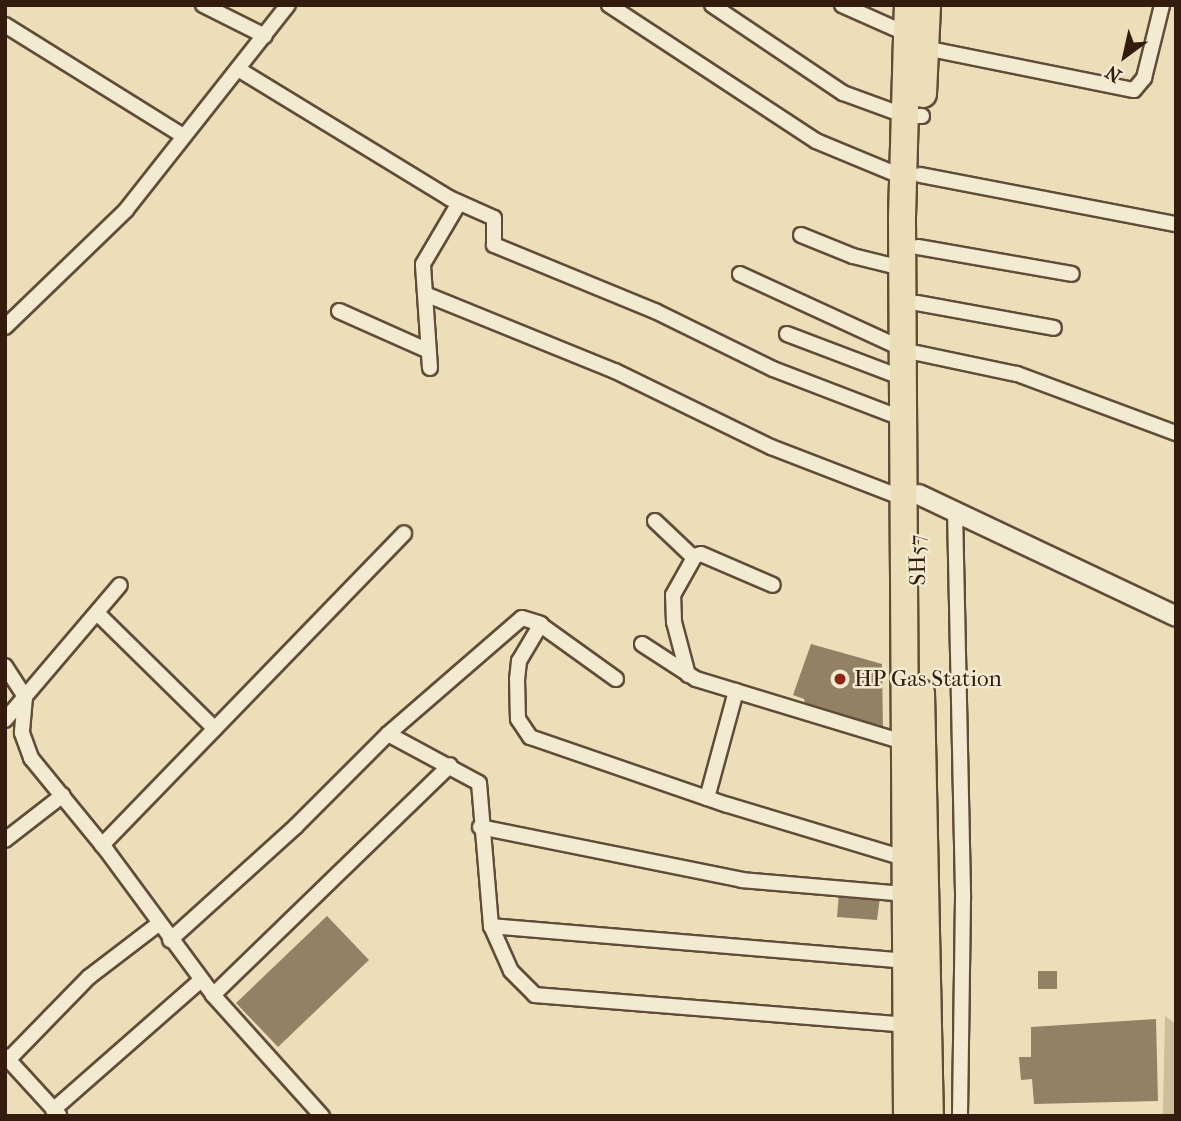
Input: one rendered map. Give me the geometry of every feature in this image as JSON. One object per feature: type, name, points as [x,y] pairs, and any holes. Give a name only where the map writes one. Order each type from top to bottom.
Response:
[{"type":"highway","points":[[907,1116],[914,1019],[907,961],[905,894],[913,779],[903,742],[911,496],[903,419],[903,378],[910,351],[902,268],[911,176],[916,41],[908,5]]},
{"type":"highway","points":[[916,41],[927,5]]},
{"type":"highway","name":"SH57","points":[[911,176],[919,247],[918,303],[910,351],[914,1019],[930,1116]]},
{"type":"street","points":[[203,5],[265,36]]},
{"type":"street","points":[[5,327],[126,210],[288,5]]},
{"type":"street","points":[[608,5],[816,141],[911,176],[1175,224]]},
{"type":"street","points":[[712,5],[843,93],[914,116]]},
{"type":"street","points":[[842,5],[916,41],[1133,90],[1144,78],[1162,5]]},
{"type":"street","points":[[5,25],[183,136]]},
{"type":"street","points":[[238,69],[459,203],[496,221],[494,246],[655,311],[774,369],[903,419]]},
{"type":"street","points":[[430,368],[423,264],[459,203]]},
{"type":"street","points":[[801,235],[853,256],[902,268]]},
{"type":"street","points":[[919,247],[1072,274]]},
{"type":"street","points":[[740,274],[910,351],[1017,374],[1176,433]]},
{"type":"street","points":[[425,294],[614,371],[771,447],[955,510],[1176,616]]},
{"type":"street","points":[[918,303],[1054,328]]},
{"type":"street","points":[[339,311],[429,351]]},
{"type":"street","points":[[787,334],[903,378]]},
{"type":"street","points":[[955,510],[963,899],[960,1116]]},
{"type":"street","points":[[655,521],[693,557]]},
{"type":"street","points":[[102,845],[404,533]]},
{"type":"street","points":[[688,675],[673,595],[693,557],[701,554],[773,585]]},
{"type":"street","points":[[5,720],[120,585]]},
{"type":"street","points":[[97,613],[215,729]]},
{"type":"street","points":[[170,940],[295,827],[388,734],[522,618],[541,624],[616,678]]},
{"type":"street","points":[[541,624],[519,661],[518,719],[523,730],[536,741],[611,761],[707,798],[907,859]]},
{"type":"street","points":[[642,643],[688,675],[903,742]]},
{"type":"street","points":[[5,666],[25,698],[25,748],[102,845],[157,925],[213,995],[322,1116]]},
{"type":"street","points":[[707,798],[736,691]]},
{"type":"street","points":[[388,734],[479,783],[480,827],[491,926],[511,971],[526,989],[545,997],[914,1019]]},
{"type":"street","points":[[213,995],[450,765]]},
{"type":"street","points":[[5,840],[63,795]]},
{"type":"street","points":[[480,827],[742,880],[905,894]]},
{"type":"street","points":[[157,925],[89,977],[7,1058],[57,1113],[201,980]]},
{"type":"street","points":[[491,926],[907,961]]},
{"type":"shaded area","points":[[1165,1016],[1176,1024],[1176,1116],[1057,1116],[1163,1114]]},
{"type":"building","name":"HP Gas Station","points":[[811,644],[882,664],[883,729],[806,708],[804,699],[793,695]]},
{"type":"building","points":[[839,893],[880,897],[877,920],[837,917]]},
{"type":"building","points":[[327,916],[369,960],[278,1047],[236,1003]]},
{"type":"building","points":[[1038,971],[1057,971],[1057,989],[1038,989]]},
{"type":"building","points":[[1156,1019],[1158,1101],[1034,1104],[1032,1079],[1021,1080],[1019,1057],[1031,1057],[1031,1027]]},
{"type":"place","name":"HP Gas Station","points":[[840,679]]}]
